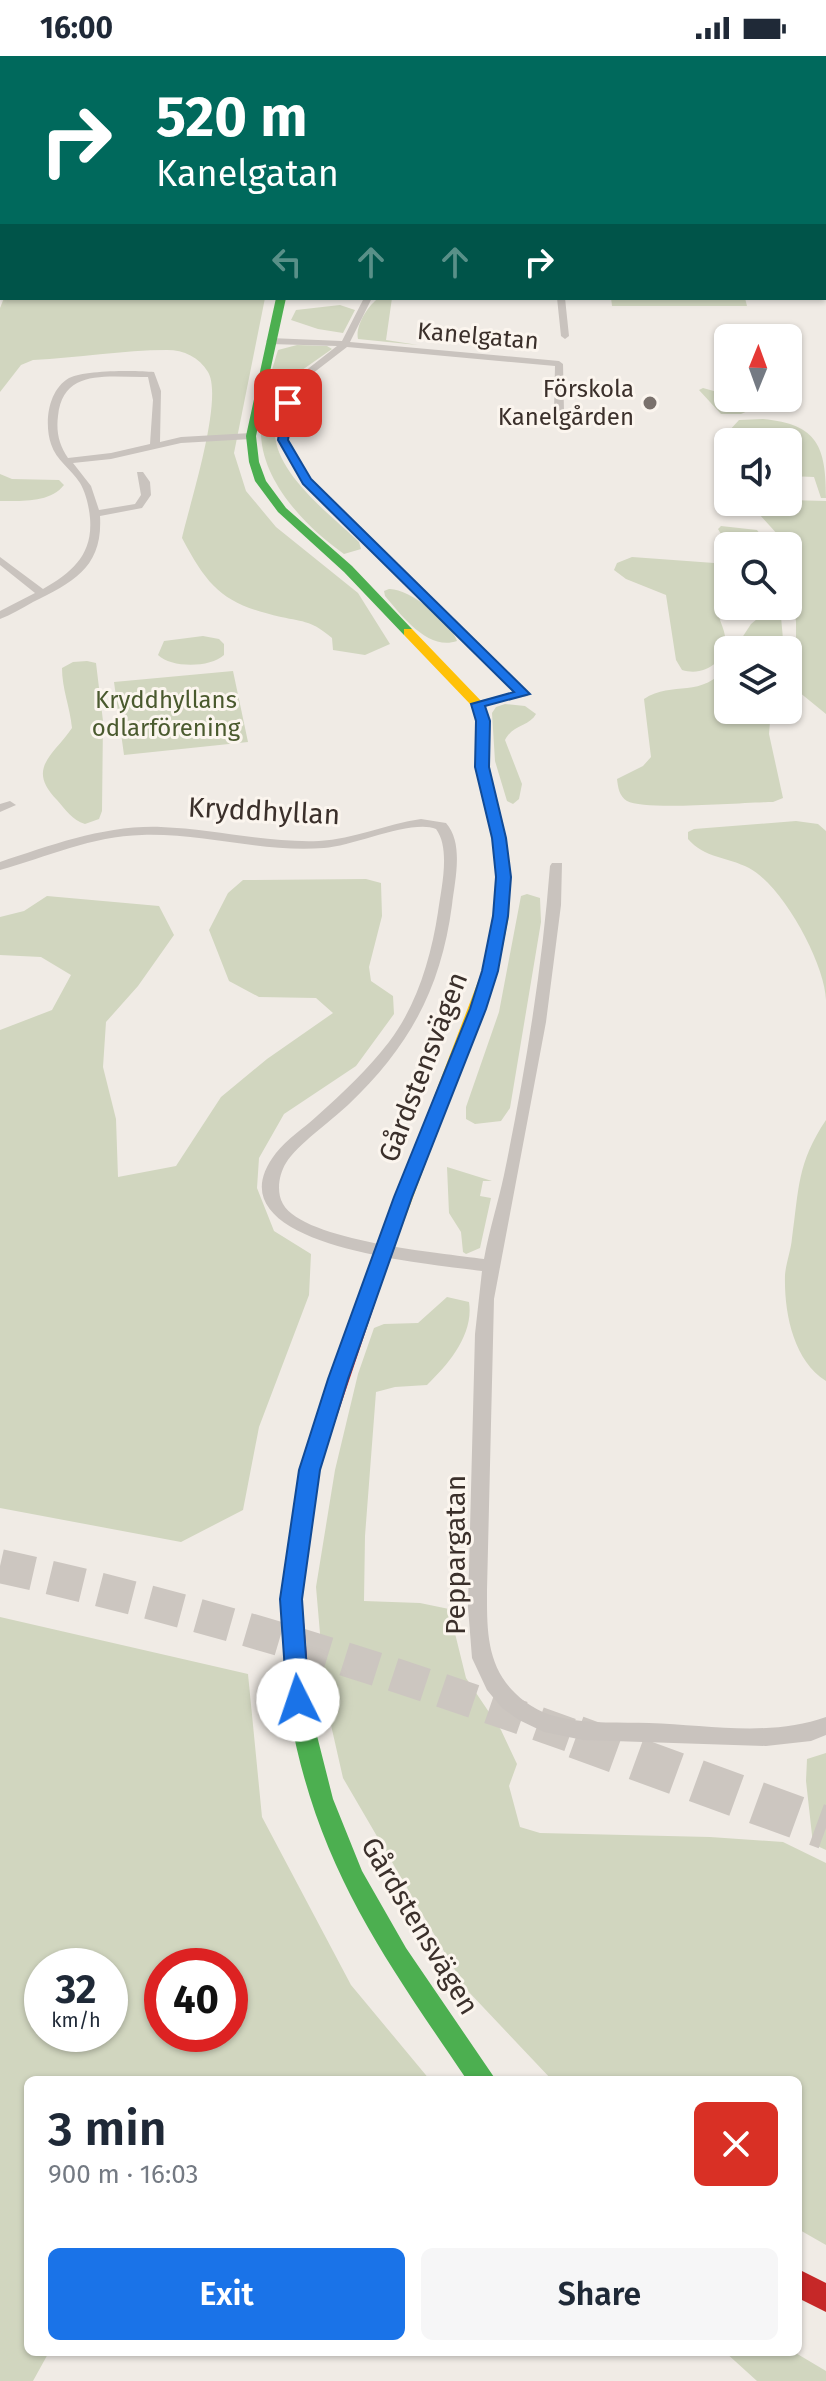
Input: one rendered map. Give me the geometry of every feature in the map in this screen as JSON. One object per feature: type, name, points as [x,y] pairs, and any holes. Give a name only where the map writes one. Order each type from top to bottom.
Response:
[{"type":"street","points":[[280,300],[251,436],[254,462],[261,481],[282,510],[348,569],[477,704],[524,694],[307,481],[283,440],[291,386],[345,344],[367,300]]},
{"type":"street","points":[[561,300],[565,336]]},
{"type":"street","name":"Kanelgatan","points":[[270,341],[345,344],[559,364],[559,412]]},
{"type":"street","points":[[0,616],[63,581],[91,554],[94,514],[90,493],[56,446],[53,414],[63,391],[73,379],[151,374],[157,387],[158,403],[155,444]]},
{"type":"street","points":[[66,461],[111,456],[155,444],[251,436]]},
{"type":"street","points":[[94,514],[138,506],[146,495],[145,482],[140,474]]},
{"type":"street","points":[[0,560],[41,592]]},
{"type":"street","name":"Gårdstensvägen","points":[[477,704],[483,721],[482,767],[499,838],[503,877],[501,916],[490,971],[385,1249],[309,1470],[291,1599],[298,1700],[310,1765],[354,1881],[402,1961],[480,2076]]},
{"type":"street","name":"Kryddhyllan","points":[[0,866],[130,832],[157,830],[312,845],[363,839],[417,821],[430,821],[442,827],[448,840],[445,912],[432,963],[411,1020],[380,1064],[283,1155],[274,1167],[271,1180],[270,1190],[279,1212],[296,1226],[313,1234],[385,1249]]},
{"type":"street","name":"Peppargatan","points":[[557,866],[541,1011],[510,1179],[490,1266],[484,1317],[478,1620],[482,1657],[491,1681],[510,1704],[528,1718],[551,1726],[606,1731],[777,1736],[815,1733],[826,1726]]},
{"type":"street","points":[[385,1249],[490,1266]]},
{"type":"street","points":[[802,2285],[826,2298]]},
{"type":"green space","points":[[3,300],[265,300],[234,453],[246,491],[276,527],[358,593],[390,644],[365,655],[333,650],[332,638],[319,628],[261,612],[232,600],[220,592],[201,570],[182,538],[204,453],[212,405],[208,372],[196,358],[167,350],[33,360],[21,365],[0,392],[0,308]]},
{"type":"green space","points":[[377,300],[392,300],[386,340],[418,345],[358,339],[358,328]]},
{"type":"green space","points":[[611,300],[746,300],[747,306],[612,306]]},
{"type":"green space","points":[[340,305],[355,310],[343,333],[291,320],[296,310]]},
{"type":"green space","points":[[297,345],[327,346],[332,349],[285,382],[275,425],[277,447],[306,492],[359,542],[361,549],[344,554],[289,503],[278,487],[264,453],[262,414],[278,350]]},
{"type":"green space","points":[[699,390],[714,391],[714,406]]},
{"type":"green space","points":[[719,412],[746,412],[741,414]]},
{"type":"green space","points":[[763,419],[799,428],[732,428],[739,420]]},
{"type":"green space","points":[[802,430],[815,441],[821,452],[826,498],[821,498],[814,477],[802,477]]},
{"type":"green space","points":[[0,474],[12,479],[59,480],[64,485],[43,498],[0,501]]},
{"type":"green space","points":[[802,500],[826,501],[826,714],[802,694],[802,636],[796,636],[796,620],[802,620],[802,532],[775,532],[761,516],[802,516]]},
{"type":"green space","points":[[721,526],[758,532],[720,532]]},
{"type":"green space","points":[[632,557],[714,563],[714,620],[720,620],[725,636],[714,636],[714,664],[699,671],[682,670],[676,660],[666,595],[626,579],[614,570],[617,563]]},
{"type":"green space","points":[[389,589],[418,600],[447,625],[457,641],[436,641],[416,630],[385,596],[384,591]]},
{"type":"green space","points":[[756,620],[781,620],[783,636],[743,636]]},
{"type":"green space","points":[[203,636],[219,639],[224,644],[224,655],[210,662],[191,665],[172,662],[158,655],[164,641]]},
{"type":"green space","points":[[73,662],[96,663],[103,721],[102,811],[99,819],[85,824],[76,820],[48,789],[43,771],[46,762],[72,728],[62,668]]},
{"type":"green space","name":"Kryddhyllans odlarförening","points":[[233,671],[248,742],[124,755],[114,682]]},
{"type":"green space","points":[[714,678],[714,724],[770,724],[769,734],[783,798],[773,802],[674,806],[637,804],[624,799],[617,779],[643,766],[651,757],[644,699]]},
{"type":"green space","points":[[505,704],[525,706],[536,714],[505,740],[522,784],[519,799],[513,804],[507,801],[495,761],[492,713],[496,707]]},
{"type":"green space","points":[[796,821],[818,824],[826,831],[826,1000],[824,985],[810,947],[775,891],[749,868],[709,854],[688,839],[688,832],[694,829]]},
{"type":"green space","points":[[366,879],[381,883],[382,916],[369,967],[371,981],[393,996],[394,1014],[356,1066],[284,1114],[259,1158],[257,1188],[274,1231],[311,1254],[309,1295],[259,1427],[243,1510],[181,1542],[0,1508],[0,1030],[52,1010],[71,975],[41,957],[0,955],[0,917],[24,911],[47,896],[159,906],[174,935],[138,986],[106,1022],[103,1067],[116,1119],[118,1177],[176,1166],[221,1097],[267,1059],[333,1013],[316,998],[259,997],[229,981],[209,930],[228,893],[243,880]]},
{"type":"green space","points":[[527,894],[540,898],[541,922],[510,1108],[501,1121],[475,1124],[466,1119],[466,1107],[499,1012],[521,896]]},
{"type":"green space","points":[[826,1120],[826,1381],[815,1372],[798,1348],[786,1304],[785,1275],[804,1163]]},
{"type":"green space","points":[[447,1167],[492,1181],[483,1181],[480,1196],[491,1198],[480,1248],[466,1254],[463,1252],[461,1232],[449,1213]]},
{"type":"green space","points":[[447,1297],[469,1302],[470,1314],[464,1337],[444,1368],[427,1385],[376,1392],[365,1536],[364,1601],[420,1603],[449,1609],[466,1678],[501,1730],[517,1764],[509,1786],[520,1827],[540,1833],[783,1842],[826,1863],[826,2245],[802,2231],[802,2076],[548,2076],[466,1989],[343,1778],[326,1703],[316,1587],[335,1470],[358,1374],[374,1328],[384,1324],[418,1323]]},
{"type":"green space","points":[[0,1617],[248,1674],[262,1817],[351,1985],[427,2076],[24,2076],[24,2356],[47,2356],[33,2381],[0,2381]]},
{"type":"green space","points":[[826,1753],[826,1850],[813,1844],[806,1781],[807,1759]]},
{"type":"green space","points":[[729,2356],[801,2356],[826,2371],[826,2381],[757,2381]]},
{"type":"tunnel","points":[[0,1566],[147,1602],[293,1643],[581,1739]]},
{"type":"tunnel","points":[[576,1737],[826,1828]]},
{"type":"traffic: fast","points":[[281,300],[251,436],[254,462],[261,481],[282,510],[348,569],[408,632]]},
{"type":"traffic: fast","points":[[301,1716],[321,1799],[353,1879],[397,1957],[480,2076]]},
{"type":"traffic: slow","points":[[382,1256],[490,971],[501,916],[503,877],[499,838],[482,767],[483,721],[477,704],[408,632]]},
{"type":"traffic: jam","points":[[301,1716],[291,1599],[309,1470],[382,1256]]},
{"type":"traffic: jam","points":[[802,2285],[826,2298]]},
{"type":"place","name":"Förskola Kanelgården","points":[[650,403]]},
{"type":"route","points":[[288,403],[283,440],[307,481],[524,694],[477,704],[483,721],[482,767],[499,838],[503,877],[501,916],[490,971],[478,1009],[403,1197],[309,1470],[291,1599],[298,1700]]}]
